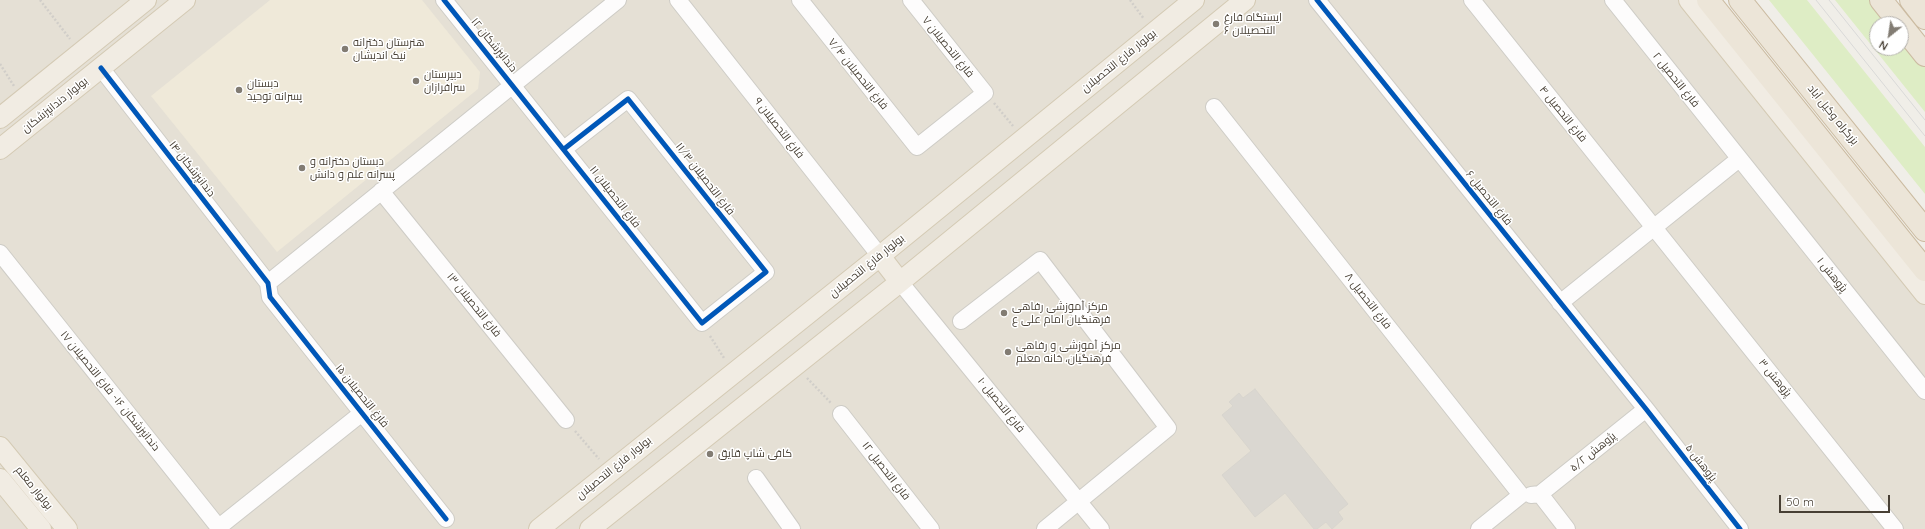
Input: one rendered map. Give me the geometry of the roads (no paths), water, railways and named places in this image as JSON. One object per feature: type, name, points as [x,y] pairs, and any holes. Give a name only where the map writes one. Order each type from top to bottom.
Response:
[{"type":"highway","points":[[1708,0],[1925,270]]},
{"type":"highway","name":"بزرگراه وکیل آباد","points":[[1740,0],[1925,230]]},
{"type":"highway","points":[[1881,0],[1894,16]]},
{"type":"highway","points":[[1911,0],[1925,18]]},
{"type":"highway","points":[[1909,34],[1925,55]]},
{"type":"main road","points":[[0,118],[146,0]]},
{"type":"main road","name":"بولوار دندانپزشکان","points":[[0,149],[185,0]]},
{"type":"main road","name":"بولوار فارغ التحصیلان","points":[[539,529],[733,372],[880,256],[1194,0]]},
{"type":"main road","points":[[590,529],[795,364],[900,282],[1245,0]]},
{"type":"main road","points":[[1689,0],[1925,294]]},
{"type":"main road","points":[[880,256],[900,282]]},
{"type":"main road","name":"بولوار معلم","points":[[0,447],[67,529]]},
{"type":"main road","name":"بولوار معلم","points":[[0,479],[41,529]]},
{"type":"street","name":"دندانپزشکان ۱۲","points":[[444,0],[513,85]]},
{"type":"street","points":[[268,283],[618,0]]},
{"type":"street","name":"فارغ التحصیلان ۹","points":[[678,0],[880,256]]},
{"type":"street","name":"فارغ التحصیلان ۷/۴","points":[[800,0],[917,147],[986,93]]},
{"type":"street","name":"فارغ التحصیلان ۷","points":[[911,0],[986,93]]},
{"type":"street","name":"فارغ التحصیل ۶","points":[[1317,0],[1646,409]]},
{"type":"street","name":"فارغ التحصیل ۴","points":[[1472,0],[1654,228]]},
{"type":"street","name":"فارغ التحصیل ۲","points":[[1613,0],[1740,159]]},
{"type":"street","name":"دندانپزشکان ۱۴","points":[[101,68],[268,283]]},
{"type":"street","name":"فارغ التحصیلان ۱۱","points":[[513,85],[702,323]]},
{"type":"street","name":"فارغ التحصیلان ۱۱/۳","points":[[564,149],[628,99],[766,272],[702,323]]},
{"type":"street","name":"فارغ التحصیل ۸","points":[[1214,107],[1521,495]]},
{"type":"street","points":[[1560,303],[1740,159]]},
{"type":"street","name":"پژوهش ۱","points":[[1740,159],[1925,391]]},
{"type":"street","name":"فارغ التحصیلان ۱۳","points":[[382,191],[566,420]]},
{"type":"street","name":"پژوهش ۳","points":[[1654,228],[1895,529]]},
{"type":"street","name":"دندانپزشکان ۱۶- فارغ التحصیلان ۱۷","points":[[0,253],[219,528]]},
{"type":"street","points":[[962,321],[1040,260],[1168,428],[1045,529]]},
{"type":"street","name":"فارغ التحصیل ۱۰","points":[[900,282],[1101,529]]},
{"type":"street","name":"فارغ التحصیلان ۱۵","points":[[268,283],[270,297],[446,519]]},
{"type":"street","name":"پژوهش ۵/۲","points":[[1540,494],[1646,409]]},
{"type":"street","name":"پژوهش ۵","points":[[1646,409],[1740,529]]},
{"type":"street","points":[[219,528],[362,413]]},
{"type":"street","name":"فارغ التحصیل ۱۲","points":[[841,414],[931,529]]},
{"type":"street","points":[[756,478],[792,529]]},
{"type":"street","points":[[1479,529],[1521,495],[1540,494],[1567,529]]},
{"type":"tram line","points":[[1816,0],[1925,136]]},
{"type":"tram line","points":[[1829,0],[1925,120]]},
{"type":"place","name":"ایستگاه فارغ التحصیلان ۶","points":[[1216,24]]},
{"type":"place","name":"هنرستان دخترانه نیک اندیشان","points":[[345,49]]},
{"type":"place","name":"دبیرستان سرافرازان","points":[[416,81]]},
{"type":"place","name":"دبستان پسرانه توحید","points":[[239,90]]},
{"type":"place","name":"دبستان دخترانه و پسرانه علم و دانش","points":[[302,168]]},
{"type":"place","name":"مرکز آموزشی رفاهی فرهنگیان امام علی ع","points":[[1004,313]]},
{"type":"place","name":"مرکز آموزشی و رفاهی فرهنگیان، خانه معلم","points":[[1008,352]]},
{"type":"place","name":"کافی شاپ قایق","points":[[710,454]]}]
